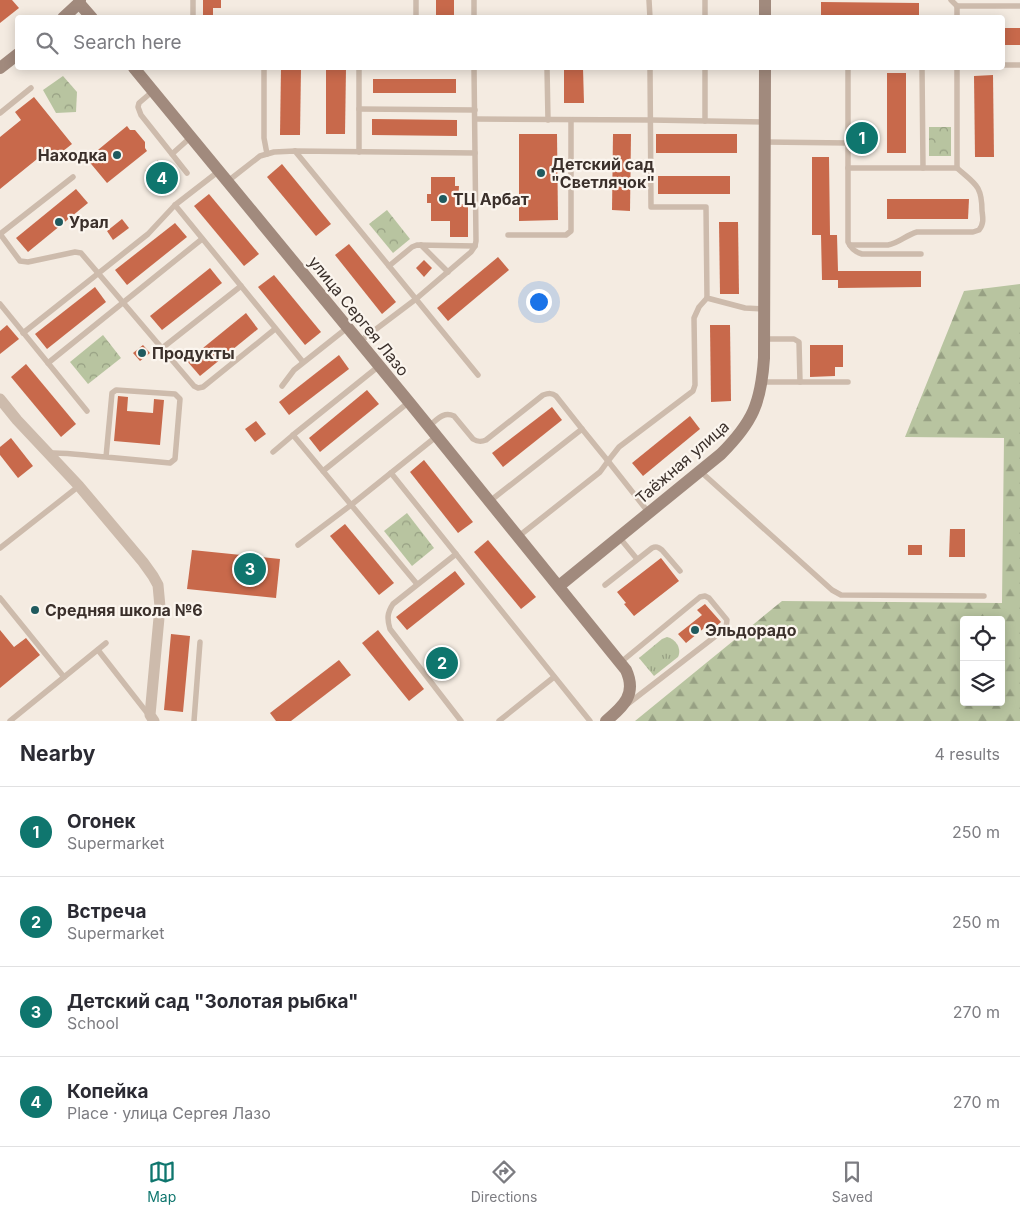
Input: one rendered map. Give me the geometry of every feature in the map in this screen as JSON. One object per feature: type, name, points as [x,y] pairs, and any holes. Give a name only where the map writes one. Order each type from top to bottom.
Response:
[{"type":"street","points":[[765,0],[765,15]]},
{"type":"street","points":[[66,15],[80,2],[90,15]]},
{"type":"street","points":[[0,68],[15,56]]},
{"type":"street","name":"улица Сергея Лазо","points":[[136,70],[559,586]]},
{"type":"street","name":"Таёжная улица","points":[[559,586],[721,454],[736,439],[755,409],[762,382],[764,339],[765,70]]},
{"type":"street","points":[[0,399],[143,562],[158,585],[160,607],[152,718]]},
{"type":"street","points":[[559,586],[626,670],[630,682],[629,694],[619,710],[606,721]]},
{"type":"lane","points":[[193,0],[193,15]]},
{"type":"lane","points":[[416,0],[416,15]]},
{"type":"lane","points":[[474,0],[474,15]]},
{"type":"lane","points":[[649,0],[650,15]]},
{"type":"lane","points":[[705,0],[705,15]]},
{"type":"lane","points":[[951,0],[957,6],[1020,6]]},
{"type":"lane","points":[[957,6],[957,15]]},
{"type":"lane","points":[[1005,65],[1020,65]]},
{"type":"lane","points":[[264,70],[264,138],[267,154]]},
{"type":"lane","points":[[359,70],[359,152]]},
{"type":"lane","points":[[359,342],[448,272],[471,252],[475,246],[474,70]]},
{"type":"lane","points":[[548,70],[548,120]]},
{"type":"lane","points":[[519,536],[600,472],[619,447],[693,391],[695,384],[694,318],[699,307],[707,298],[706,207],[651,206],[650,70]]},
{"type":"lane","points":[[705,70],[705,121]]},
{"type":"lane","points":[[848,70],[848,242],[855,252],[862,254],[921,254]]},
{"type":"lane","points":[[922,70],[922,168]]},
{"type":"lane","points":[[957,70],[957,168]]},
{"type":"lane","points":[[0,113],[31,88]]},
{"type":"lane","points":[[153,91],[139,103],[140,115],[187,172]]},
{"type":"lane","points":[[359,109],[475,110]]},
{"type":"lane","points":[[475,120],[764,122]]},
{"type":"lane","points":[[508,235],[569,234],[571,120]]},
{"type":"lane","points":[[172,154],[191,137]]},
{"type":"lane","points":[[764,142],[848,143]]},
{"type":"lane","points":[[228,181],[260,156],[283,151],[475,153]]},
{"type":"lane","points":[[295,151],[478,375]]},
{"type":"lane","points":[[848,168],[957,168],[980,191],[983,223],[979,230],[973,232],[917,232],[888,246],[850,245]]},
{"type":"lane","points":[[23,333],[148,234],[175,205],[219,171]]},
{"type":"lane","points":[[73,177],[0,234],[20,260],[28,262],[75,252],[81,253],[161,349],[194,386],[198,388],[203,387],[275,329]]},
{"type":"lane","points":[[175,205],[303,362]]},
{"type":"lane","points":[[48,363],[202,239]]},
{"type":"lane","points":[[389,266],[412,247],[421,245],[475,246]]},
{"type":"lane","points":[[421,245],[448,272]]},
{"type":"lane","points":[[161,349],[240,286]]},
{"type":"lane","points":[[707,298],[745,308],[764,309]]},
{"type":"lane","points":[[0,304],[87,411]]},
{"type":"lane","points":[[282,386],[294,370],[303,362],[348,328]]},
{"type":"lane","points":[[764,339],[794,339],[799,342],[800,382]]},
{"type":"lane","points":[[273,452],[379,366]]},
{"type":"lane","points":[[762,382],[848,382]]},
{"type":"lane","points":[[49,453],[170,463],[176,459],[180,399],[175,394],[116,390],[112,393],[106,457]]},
{"type":"lane","points":[[298,545],[391,473],[433,431],[442,416],[450,414],[454,416],[474,439],[482,442],[548,393],[556,396],[650,512]]},
{"type":"lane","points":[[323,471],[409,402]]},
{"type":"lane","points":[[490,501],[582,429]]},
{"type":"lane","points":[[293,435],[418,584]]},
{"type":"lane","points":[[700,471],[832,590],[841,595],[984,596]]},
{"type":"lane","points":[[391,473],[590,721]]},
{"type":"lane","points":[[0,548],[78,486]]},
{"type":"lane","points":[[619,537],[637,559]]},
{"type":"lane","points":[[605,585],[656,546],[659,547],[680,572]]},
{"type":"lane","points":[[456,554],[393,604],[388,611],[388,621],[390,629],[462,721]]},
{"type":"lane","points":[[619,710],[726,628],[727,620],[709,598],[705,596],[700,597],[621,662]]},
{"type":"lane","points":[[0,598],[64,677]]},
{"type":"lane","points":[[194,721],[200,642]]},
{"type":"lane","points":[[10,721],[106,643]]},
{"type":"lane","points":[[98,650],[152,718]]},
{"type":"lane","points":[[499,721],[554,677]]},
{"type":"green space","points":[[63,76],[77,92],[76,112],[56,113],[43,90]]},
{"type":"green space","points":[[929,127],[951,127],[951,156],[929,156]]},
{"type":"green space","points":[[387,210],[410,239],[393,253],[369,224]]},
{"type":"green space","points":[[1020,284],[1020,721],[635,721],[782,601],[1002,603],[1004,438],[905,437],[964,291]]},
{"type":"green space","points":[[103,335],[121,358],[88,384],[70,362]]},
{"type":"green space","points":[[407,513],[434,548],[412,566],[384,531]]},
{"type":"green space","points":[[667,637],[675,642],[679,648],[678,657],[654,676],[639,658]]},
{"type":"building","points":[[0,0],[12,0],[19,8],[0,23]]},
{"type":"building","points":[[203,0],[221,0],[221,8],[213,8],[213,15],[203,15]]},
{"type":"building","points":[[436,0],[454,0],[454,15],[436,15]]},
{"type":"building","points":[[821,2],[919,3],[919,15],[821,15]]},
{"type":"building","points":[[1005,28],[1020,28],[1020,45],[1005,45]]},
{"type":"building","points":[[281,70],[301,70],[300,135],[280,135]]},
{"type":"building","points":[[326,70],[346,70],[345,134],[326,134]]},
{"type":"building","points":[[564,70],[583,70],[584,103],[564,103]]},
{"type":"building","points":[[887,73],[906,73],[906,153],[887,153]]},
{"type":"building","points":[[993,75],[994,157],[975,157],[974,76]]},
{"type":"building","points":[[373,79],[456,79],[456,93],[373,93]]},
{"type":"building","points":[[34,97],[72,144],[53,159],[47,151],[0,189],[0,137],[21,120],[15,112]]},
{"type":"building","points":[[372,119],[457,120],[457,136],[372,135]]},
{"type":"building","name":"Находка","points":[[127,126],[130,130],[135,130],[145,142],[147,151],[107,183],[87,159]]},
{"type":"building","points":[[856,132],[868,132],[868,144],[856,144]]},
{"type":"building","points":[[519,134],[557,134],[558,220],[519,221]]},
{"type":"building","points":[[613,134],[631,134],[630,211],[612,210]]},
{"type":"building","points":[[656,134],[737,134],[737,153],[656,153]]},
{"type":"building","points":[[812,157],[829,157],[830,235],[837,235],[838,271],[921,271],[921,287],[838,288],[838,280],[822,280],[821,235],[812,235]]},
{"type":"building","points":[[158,160],[178,185],[165,196],[145,171]]},
{"type":"building","points":[[282,164],[331,224],[316,236],[267,177]]},
{"type":"building","points":[[658,176],[730,176],[730,194],[658,194]]},
{"type":"building","name":"ТЦ Арбат","points":[[431,177],[455,177],[455,186],[459,186],[458,204],[468,204],[468,237],[450,237],[450,221],[431,221],[431,203],[427,203],[427,194],[431,194]]},
{"type":"building","points":[[76,189],[88,203],[28,252],[16,238]]},
{"type":"building","points":[[209,194],[259,254],[244,266],[194,206]]},
{"type":"building","points":[[887,199],[969,199],[968,219],[887,219]]},
{"type":"building","points":[[122,219],[129,228],[113,240],[107,231]]},
{"type":"building","points":[[719,222],[738,222],[739,294],[720,294]]},
{"type":"building","points":[[175,223],[187,237],[127,285],[115,270]]},
{"type":"building","points":[[349,244],[396,302],[382,314],[335,255]]},
{"type":"building","points":[[498,257],[509,270],[448,321],[437,308]]},
{"type":"building","points":[[424,260],[432,268],[424,277],[416,268]]},
{"type":"building","points":[[210,268],[222,283],[162,330],[150,316]]},
{"type":"building","points":[[274,275],[321,332],[305,345],[258,287]]},
{"type":"building","points":[[95,287],[106,302],[47,349],[35,334]]},
{"type":"building","points":[[246,313],[258,329],[200,376],[187,361]]},
{"type":"building","points":[[7,325],[19,339],[0,354],[0,331]]},
{"type":"building","points":[[710,325],[730,325],[731,401],[711,402]]},
{"type":"building","name":"Продукты","points":[[143,345],[150,353],[140,361],[133,353]]},
{"type":"building","points":[[810,345],[843,345],[843,367],[835,367],[835,376],[810,377]]},
{"type":"building","points":[[339,355],[349,369],[289,415],[279,402]]},
{"type":"building","points":[[26,364],[76,424],[61,437],[11,377]]},
{"type":"building","points":[[367,390],[379,404],[320,452],[309,438]]},
{"type":"building","points":[[118,396],[128,397],[127,411],[153,413],[154,399],[164,400],[160,445],[114,441]]},
{"type":"building","points":[[552,407],[562,420],[503,467],[492,453]]},
{"type":"building","points":[[690,416],[700,429],[643,476],[632,463]]},
{"type":"building","points":[[256,421],[266,434],[255,442],[245,429]]},
{"type":"building","points":[[11,438],[33,466],[18,478],[0,455],[0,447]]},
{"type":"building","points":[[424,460],[473,522],[458,533],[410,472]]},
{"type":"building","points":[[345,524],[394,583],[379,595],[330,536]]},
{"type":"building","points":[[950,529],[965,529],[965,557],[949,557]]},
{"type":"building","points":[[488,540],[536,597],[521,609],[474,552]]},
{"type":"building","points":[[908,545],[922,545],[922,555],[908,555]]},
{"type":"building","points":[[192,550],[280,559],[276,598],[187,589]]},
{"type":"building","points":[[661,558],[679,581],[634,616],[617,592]]},
{"type":"building","points":[[455,571],[465,584],[407,630],[396,617]]},
{"type":"building","points":[[705,604],[721,622],[713,629],[709,624],[686,643],[678,634],[702,615],[697,610]]},
{"type":"building","points":[[0,630],[14,647],[26,638],[40,655],[0,688]]},
{"type":"building","points":[[378,630],[424,689],[409,701],[362,643]]},
{"type":"building","points":[[171,634],[190,636],[183,712],[164,710]]},
{"type":"building","points":[[451,655],[451,670],[434,670],[433,656]]},
{"type":"building","points":[[339,660],[351,675],[291,721],[276,721],[270,713]]},
{"type":"place","name":"Огонек","points":[[862,138]]},
{"type":"place","name":"Находка","points":[[117,155]]},
{"type":"place","name":"Детский сад \"Светлячок\"","points":[[541,173]]},
{"type":"place","name":"Копейка","points":[[162,178]]},
{"type":"place","name":"ТЦ Арбат","points":[[443,199]]},
{"type":"place","name":"Урал","points":[[59,222]]},
{"type":"place","name":"Продукты","points":[[142,353]]},
{"type":"place","name":"Детский сад \"Золотая рыбка\"","points":[[250,569]]},
{"type":"place","name":"Средняя школа №6","points":[[35,610]]},
{"type":"place","name":"Эльдорадо","points":[[695,630]]},
{"type":"place","name":"Встреча","points":[[442,663]]}]
